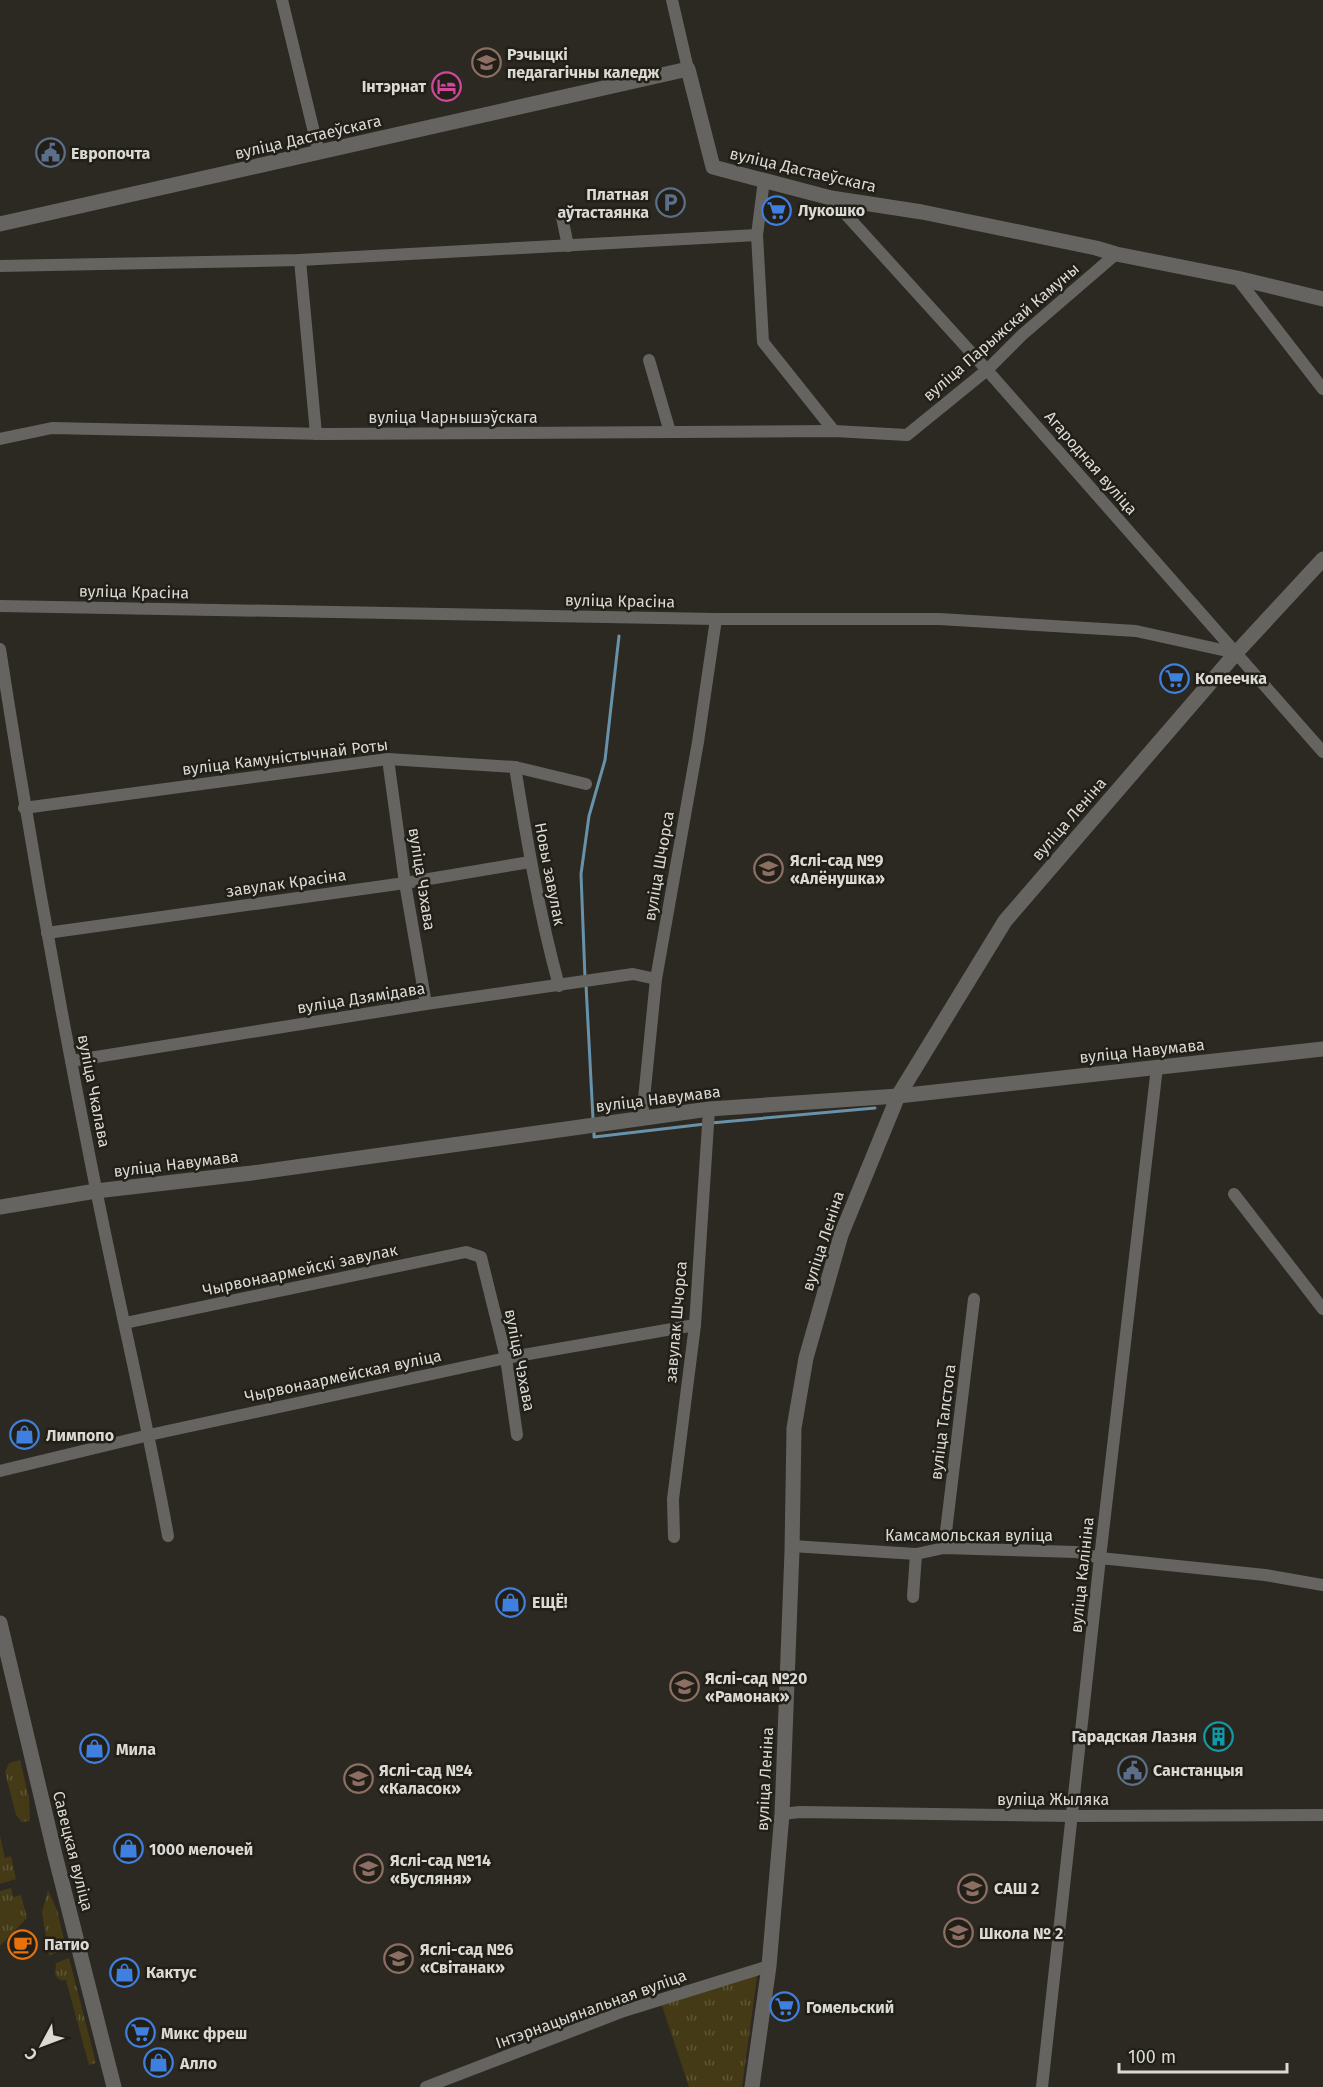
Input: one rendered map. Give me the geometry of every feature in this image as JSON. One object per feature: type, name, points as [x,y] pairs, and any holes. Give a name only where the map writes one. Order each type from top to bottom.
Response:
[{"type":"street","points":[[282,0],[319,153]]},
{"type":"street","points":[[672,0],[688,69]]},
{"type":"street","name":"вуліца Дастаеўскага","points":[[0,224],[688,69],[713,167],[831,198],[922,212],[1237,278],[1323,299]]},
{"type":"street","points":[[765,180],[757,235],[763,342],[834,431]]},
{"type":"street","name":"Агародная вуліца","points":[[831,198],[987,370],[1323,752]]},
{"type":"street","points":[[562,217],[568,246]]},
{"type":"street","points":[[0,266],[300,260],[757,235]]},
{"type":"street","name":"вуліца Парыжскай Камуны","points":[[907,435],[987,370],[1022,335],[1116,254]]},
{"type":"street","points":[[300,260],[316,434]]},
{"type":"street","points":[[1237,278],[1323,389]]},
{"type":"street","points":[[649,360],[670,432]]},
{"type":"street","name":"вуліца Чарнышэўскага","points":[[0,439],[52,428],[316,434],[834,431],[907,435]]},
{"type":"street","name":"вуліца Леніна","points":[[752,2087],[769,1966],[782,1814],[794,1428],[806,1358],[841,1235],[898,1096],[1005,921],[1236,653],[1323,559]]},
{"type":"street","name":"вуліца Красіна","points":[[0,606],[716,619],[939,619],[1136,631],[1236,653]]},
{"type":"street","name":"вуліца Шчорса","points":[[642,1119],[656,979],[698,742],[716,619]]},
{"type":"street","name":"вуліца Чкалава","points":[[0,649],[24,808],[71,1061],[168,1536]]},
{"type":"street","name":"вуліца Камуністычнай Роты","points":[[24,808],[388,759],[515,767],[586,784]]},
{"type":"street","name":"вуліца Чэхава","points":[[388,759],[405,883],[426,1004]]},
{"type":"street","name":"Новы завулак","points":[[515,767],[544,932],[559,986]]},
{"type":"street","name":"завулак Красіна","points":[[47,933],[405,883],[530,862]]},
{"type":"street","name":"вуліца Дзямідава","points":[[71,1061],[426,1004],[633,974],[656,979]]},
{"type":"street","name":"вуліца Навумава","points":[[0,1207],[96,1191],[252,1173],[709,1109],[898,1096],[1323,1049]]},
{"type":"street","name":"вуліца Калініна","points":[[1042,2087],[1157,1067]]},
{"type":"street","name":"завулак Шчорса","points":[[674,1537],[673,1499],[695,1325],[709,1109]]},
{"type":"street","points":[[1234,1194],[1323,1309]]},
{"type":"street","name":"Чырвонаармейскі завулак","points":[[125,1323],[466,1252],[481,1257]]},
{"type":"street","name":"вуліца Чэхава","points":[[481,1257],[506,1358],[518,1435]]},
{"type":"street","name":"вуліца Талстога","points":[[944,1548],[974,1299]]},
{"type":"street","name":"Чырвонаармейская вуліца","points":[[0,1471],[149,1435],[506,1358],[695,1325]]},
{"type":"street","name":"Камсамольская вуліца","points":[[792,1546],[916,1554],[944,1548],[1076,1552],[1100,1558],[1265,1575],[1323,1585]]},
{"type":"street","points":[[913,1597],[916,1554]]},
{"type":"street","name":"Савецкая вуліца","points":[[0,1623],[114,2087]]},
{"type":"street","name":"вуліца Жыляка","points":[[782,1814],[800,1812],[1072,1816],[1323,1815]]},
{"type":"street","name":"Інтэрнацыянальная вуліца","points":[[426,2087],[624,2011],[769,1966]]},
{"type":"green space","points":[[20,1760],[29,1798],[30,1821],[22,1822],[16,1815],[5,1772],[9,1763]]},
{"type":"green space","points":[[0,1836],[5,1858],[11,1856],[16,1879],[0,1884]]},
{"type":"green space","points":[[11,1888],[13,1897],[21,1895],[27,1918],[0,1946],[0,1891]]},
{"type":"green space","points":[[48,1890],[57,1910],[66,1948],[49,1956],[42,1912]]},
{"type":"green space","points":[[69,1958],[96,2063],[89,2065],[66,1980],[59,1979],[55,1974],[56,1963]]},
{"type":"green space","points":[[758,1970],[742,2087],[689,2087],[660,2000]]},
{"type":"waterway","points":[[585,978],[581,874],[589,816],[605,760],[619,636]]},
{"type":"waterway","points":[[586,985],[593,1119]]},
{"type":"waterway","points":[[711,1123],[875,1108]]},
{"type":"waterway","points":[[594,1128],[594,1137],[705,1124]]},
{"type":"place","name":"Рэчыцкі педагагічны каледж","points":[[486,63]]},
{"type":"place","name":"Інтэрнат","points":[[447,86]]},
{"type":"place","name":"Европочта","points":[[50,153]]},
{"type":"place","name":"Платная аўтастаянка","points":[[670,203]]},
{"type":"place","name":"Лукошко","points":[[777,210]]},
{"type":"place","name":"Копеечка","points":[[1174,678]]},
{"type":"place","name":"Яслі-сад №9 «Алёнушка»","points":[[769,869]]},
{"type":"place","name":"Лимпопо","points":[[25,1435]]},
{"type":"place","name":"ЕЩЁ!","points":[[511,1602]]},
{"type":"place","name":"Яслі-сад №20 «Рамонак»","points":[[684,1687]]},
{"type":"place","name":"Гарадская Лазня","points":[[1218,1736]]},
{"type":"place","name":"Мила","points":[[95,1749]]},
{"type":"place","name":"Санстанцыя","points":[[1132,1770]]},
{"type":"place","name":"Яслі-сад №4 «Каласок»","points":[[358,1779]]},
{"type":"place","name":"1000 мелочей","points":[[128,1849]]},
{"type":"place","name":"Яслі-сад №14 «Бусляня»","points":[[369,1869]]},
{"type":"place","name":"САШ 2","points":[[973,1888]]},
{"type":"place","name":"Школа № 2","points":[[958,1933]]},
{"type":"place","name":"Патио","points":[[23,1944]]},
{"type":"place","name":"Яслі-сад №6 «Світанак»","points":[[399,1958]]},
{"type":"place","name":"Кактус","points":[[125,1972]]},
{"type":"place","name":"Гомельский","points":[[785,2007]]},
{"type":"place","name":"Микс фреш","points":[[140,2033]]},
{"type":"place","name":"Алло","points":[[159,2063]]}]
